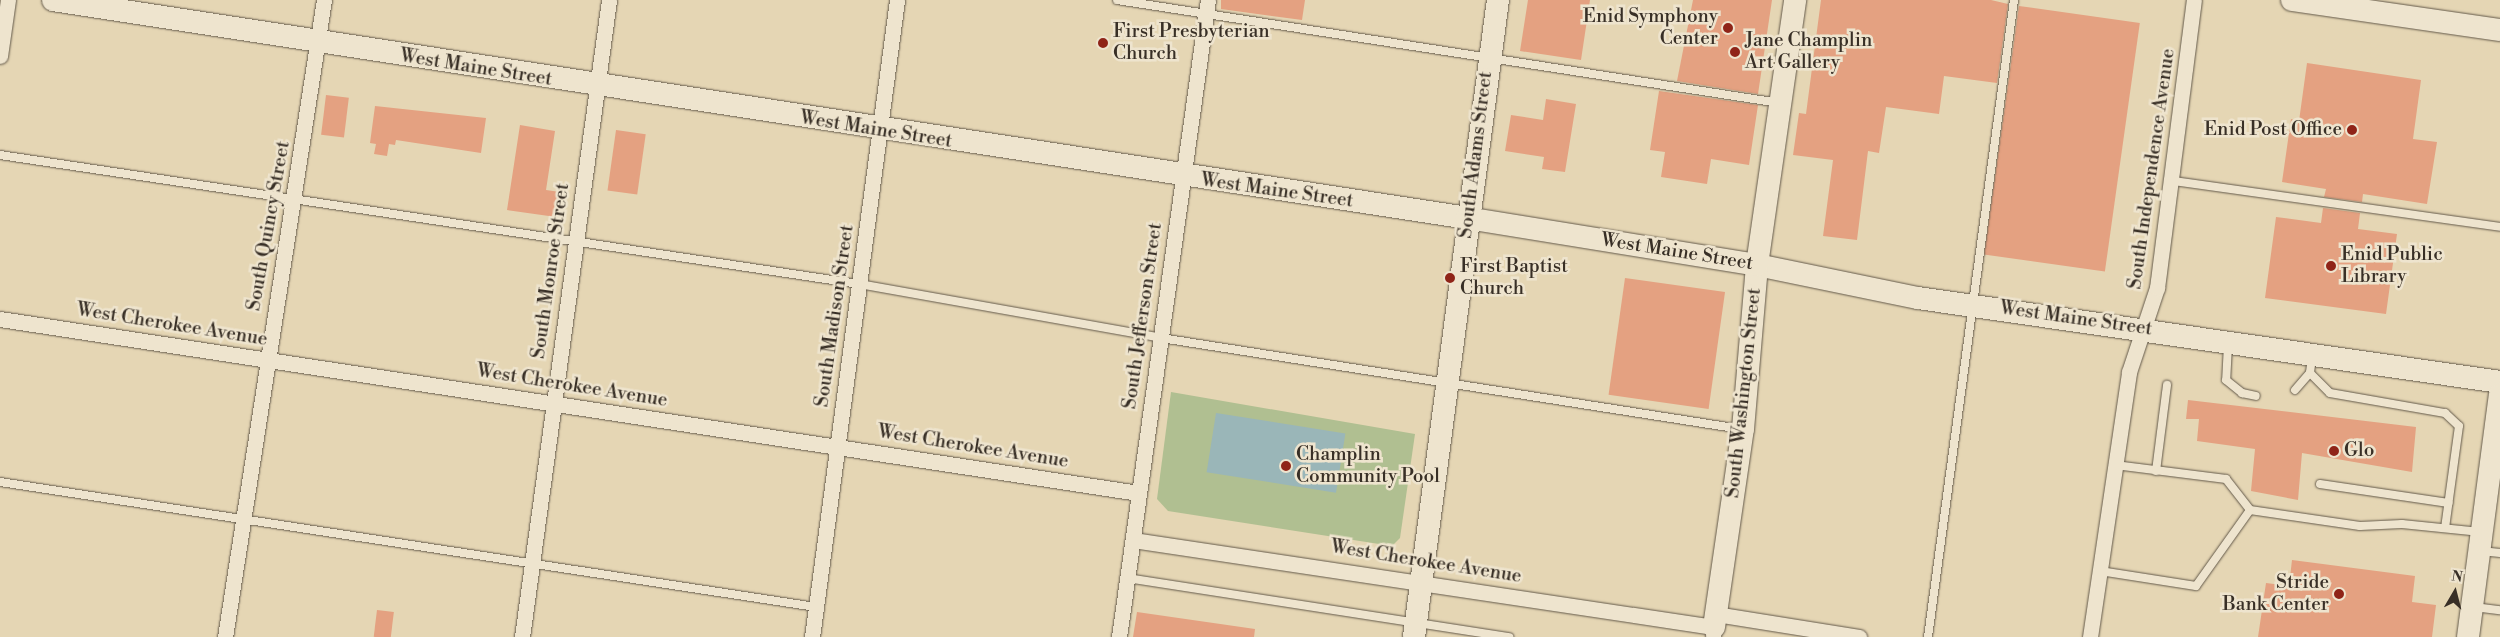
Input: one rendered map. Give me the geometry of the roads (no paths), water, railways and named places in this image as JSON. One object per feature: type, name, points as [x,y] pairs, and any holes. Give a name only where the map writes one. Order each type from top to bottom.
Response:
[{"type":"main road","name":"West Maine Street","points":[[53,0],[880,131],[1467,218],[1757,265],[1918,298],[2229,340],[2311,363],[2500,382]]},
{"type":"main road","name":"South Adams Street","points":[[1415,630],[1450,384],[1467,218],[1498,0]]},
{"type":"main road","name":"South Washington Street","points":[[1714,626],[1743,429],[1757,265],[1796,0]]},
{"type":"main road","points":[[2292,0],[2500,30]]},
{"type":"main road","points":[[2468,637],[2472,607],[2487,545],[2500,395]]},
{"type":"street","points":[[0,56],[8,0]]},
{"type":"street","name":"South Quincy Street","points":[[225,637],[241,516],[266,360],[296,199],[324,0]]},
{"type":"street","name":"South Monroe Street","points":[[522,637],[608,0]]},
{"type":"street","name":"South Madison Street","points":[[812,637],[898,0]]},
{"type":"street","name":"South Independence Avenue","points":[[2090,637],[2129,372],[2155,297],[2174,181],[2194,0]]},
{"type":"street","name":"South Jefferson Street","points":[[1119,637],[1207,7]]},
{"type":"street","name":"West Cherokee Avenue","points":[[0,319],[1139,493]]},
{"type":"street","name":"West Cherokee Avenue","points":[[1133,540],[1422,581],[1714,626],[1859,637]]},
{"type":"lane","points":[[1117,0],[1207,7],[1489,58],[1780,103]]},
{"type":"lane","points":[[1928,637],[1970,304],[2014,0]]},
{"type":"lane","points":[[0,155],[860,284],[1160,338],[1743,429]]},
{"type":"lane","points":[[2174,181],[2500,227]]},
{"type":"lane","points":[[2229,340],[2226,380],[2242,393],[2256,396]]},
{"type":"lane","points":[[2295,390],[2311,363],[2330,392],[2445,413],[2459,426],[2445,528]]},
{"type":"lane","points":[[2156,471],[2167,385]]},
{"type":"lane","points":[[2115,465],[2226,479],[2250,510],[2360,526],[2445,528],[2487,545]]},
{"type":"lane","points":[[0,482],[241,516],[816,607]]},
{"type":"lane","points":[[2320,484],[2449,503]]},
{"type":"lane","points":[[2100,571],[2196,586],[2250,510]]},
{"type":"lane","points":[[1127,578],[1415,630],[1509,637]]},
{"type":"lane","points":[[2472,607],[2500,610]]},
{"type":"water","name":"Champlin Community Pool","points":[[1216,413],[1345,433],[1336,493],[1207,472]]},
{"type":"place","name":"Enid Symphony Center","points":[[1728,28]]},
{"type":"place","name":"First Presbyterian Church","points":[[1103,43]]},
{"type":"place","name":"Jane Champlin Art Gallery","points":[[1735,52]]},
{"type":"place","name":"Enid Post Office","points":[[2352,130]]},
{"type":"place","name":"Enid Public Library","points":[[2331,266]]},
{"type":"place","name":"First Baptist Church","points":[[1450,278]]},
{"type":"place","name":"Glo","points":[[2334,451]]},
{"type":"place","name":"Champlin Community Pool","points":[[1286,466]]},
{"type":"place","name":"Stride Bank Center","points":[[2339,594]]}]
